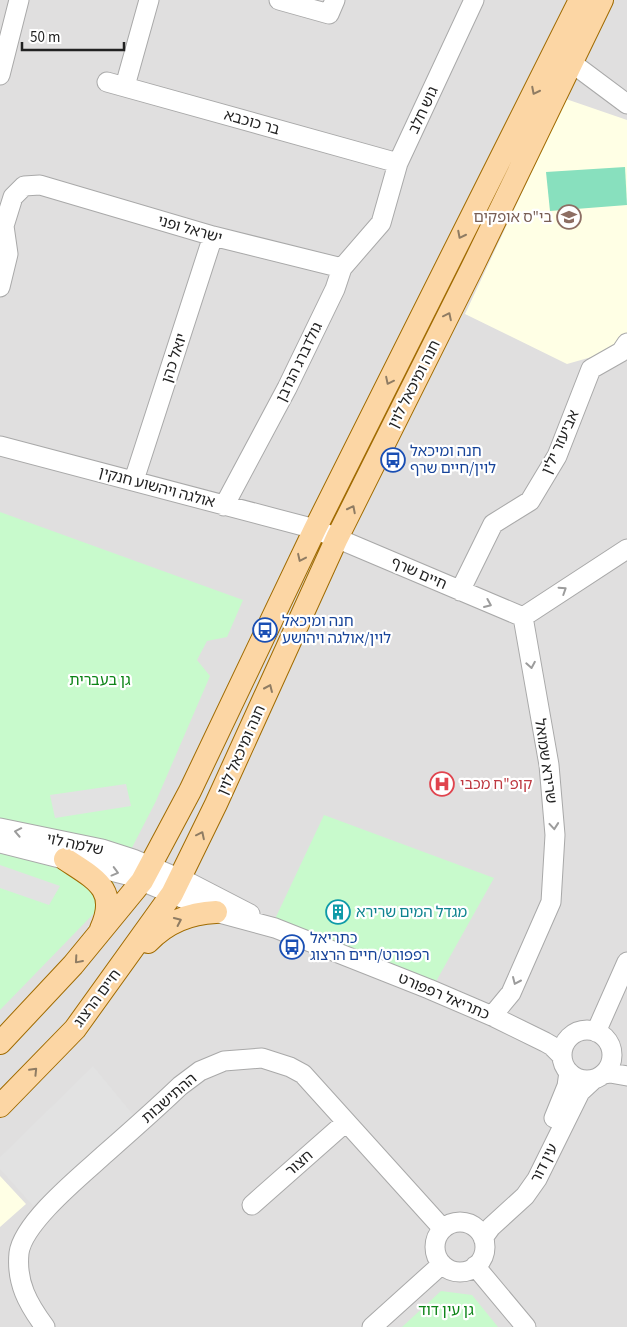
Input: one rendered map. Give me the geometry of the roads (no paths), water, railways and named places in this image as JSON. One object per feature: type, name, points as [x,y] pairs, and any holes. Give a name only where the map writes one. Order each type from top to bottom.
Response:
[{"type":"main road","name":"חנה ומיכאל לוין","points":[[176,887],[216,804],[337,538],[563,66],[580,0]]},
{"type":"main road","name":"חנה ומיכאל לוין","points":[[146,874],[190,791],[315,530],[447,264],[602,0]]},
{"type":"main road","points":[[65,859],[96,879],[105,892],[108,899],[107,917],[99,934]]},
{"type":"main road","points":[[0,1043],[53,987],[99,934],[146,874]]},
{"type":"main road","name":"חיים הרצוג","points":[[0,1106],[74,1029],[176,887]]},
{"type":"main road","points":[[104,989],[155,935],[177,920],[203,912],[216,912]]},
{"type":"street","points":[[0,75],[20,0]]},
{"type":"street","name":"בר כוכבא","points":[[149,0],[116,84],[398,163]]},
{"type":"street","points":[[279,0],[329,14],[335,0]]},
{"type":"street","name":"גוש חלב","points":[[381,224],[398,163],[474,0]]},
{"type":"street","points":[[563,66],[627,104]]},
{"type":"street","name":"ישראל ופני","points":[[0,287],[8,254],[4,226],[13,197],[24,186],[40,185],[214,236],[342,268]]},
{"type":"street","name":"גולדברג הנדבן","points":[[224,506],[287,388],[335,289],[342,268],[381,224]]},
{"type":"street","name":"יואל כהן","points":[[134,480],[214,236]]},
{"type":"street","name":"אביעזר ילין","points":[[460,591],[493,524],[530,501],[557,456],[591,369],[621,352],[627,343]]},
{"type":"street","name":"אולגה ויהשוע חנקין","points":[[0,446],[134,480],[315,530]]},
{"type":"street","name":"חיים שרף","points":[[315,530],[523,617]]},
{"type":"street","points":[[523,617],[627,548]]},
{"type":"street","name":"שרירא שמואל","points":[[492,1016],[511,993],[551,902],[555,835],[550,774],[523,617]]},
{"type":"street","name":"שלמה לוי","points":[[0,828],[102,849],[146,874]]},
{"type":"street","name":"שלמה לוי","points":[[0,843],[127,875],[146,874]]},
{"type":"street","name":"כתריאל רפפורט","points":[[146,874],[176,887],[225,900],[275,928]]},
{"type":"street","name":"כתריאל רפפורט","points":[[176,887],[216,912],[275,928],[492,1016],[529,1034],[555,1040],[566,1056]]},
{"type":"street","points":[[596,1032],[627,962]]},
{"type":"street","points":[[603,1071],[612,1053],[607,1040],[596,1032],[584,1030],[577,1032],[566,1056],[580,1079],[603,1071],[627,1076]]},
{"type":"street","name":"עין דור","points":[[478,1232],[492,1215],[519,1190],[535,1163],[567,1086],[566,1056]]},
{"type":"street","name":"ההתישבות","points":[[45,1327],[24,1294],[20,1268],[20,1251],[31,1227],[62,1193],[180,1086],[200,1071],[224,1061],[262,1058],[290,1067],[303,1074],[443,1229]]},
{"type":"street","name":"עין דור","points":[[478,1232],[491,1226],[525,1196],[537,1179],[580,1092],[603,1071]]},
{"type":"street","name":"חצור","points":[[252,1205],[346,1122]]},
{"type":"street","points":[[458,1222],[466,1223],[478,1232],[484,1254],[476,1266],[462,1272],[447,1268],[442,1264],[436,1250],[436,1242],[443,1229],[458,1222]]},
{"type":"street","points":[[372,1327],[442,1264]]},
{"type":"street","points":[[476,1266],[526,1327]]},
{"type":"place","name":"בי\"ס אופקים","points":[[569,217]]},
{"type":"place","name":"חנה ומיכאל לוין/חיים שרף","points":[[393,460]]},
{"type":"place","name":"חנה ומיכאל לוין/אולגה ויהושע","points":[[265,630]]},
{"type":"place","name":"קופ\"ח מכבי","points":[[442,784]]},
{"type":"place","name":"מגדל המים שרירא","points":[[338,912]]},
{"type":"place","name":"כתריאל רפפורט/חיים הרצוג","points":[[292,947]]},
{"type":"park label","name":"גן בעברית","points":[[100,680]]},
{"type":"park label","name":"גן עין דוד","points":[[446,1310]]}]
